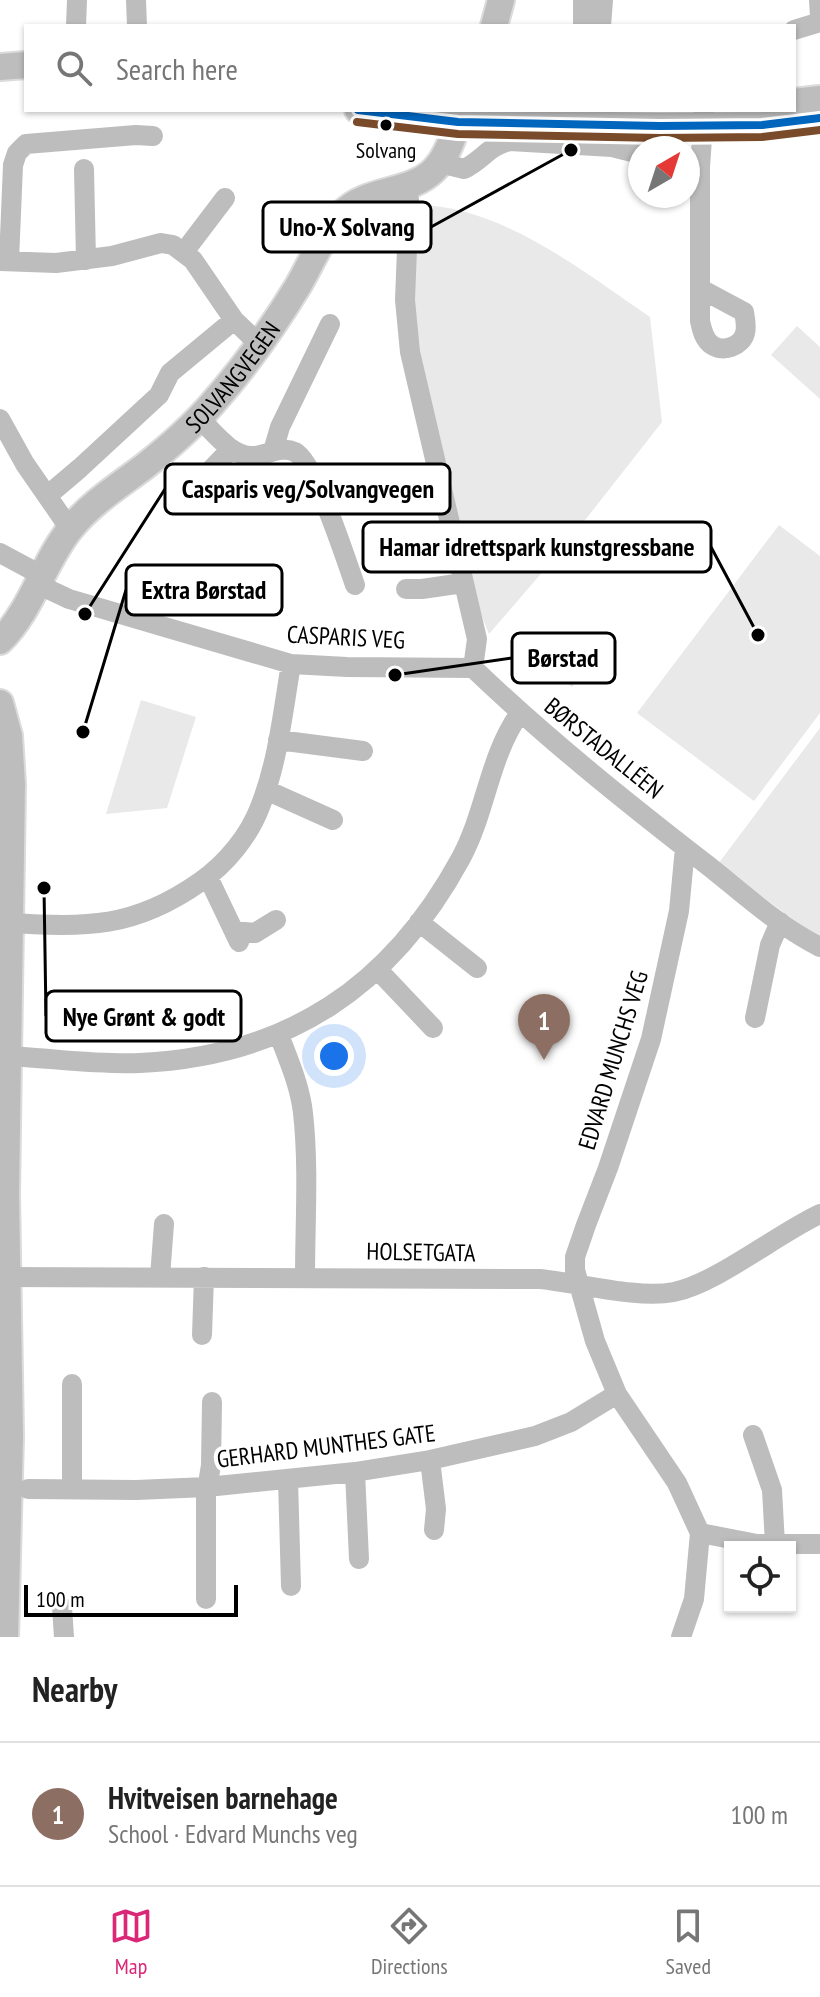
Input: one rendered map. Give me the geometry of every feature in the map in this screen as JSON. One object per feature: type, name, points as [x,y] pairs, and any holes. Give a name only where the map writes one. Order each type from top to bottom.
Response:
[{"type":"main road","points":[[495,24],[501,0]]},
{"type":"main road","points":[[0,67],[24,65]]},
{"type":"main road","points":[[796,102],[820,99]]},
{"type":"main road","points":[[392,112],[460,116],[703,118],[762,125],[820,118]]},
{"type":"main road","points":[[440,163],[460,116]]},
{"type":"main road","name":"SOLVANGVEGEN","points":[[0,641],[20,617],[70,529],[199,418],[259,344],[297,287],[329,230],[348,207],[371,194],[422,179],[440,163]]},
{"type":"main road","points":[[0,703],[11,750],[6,884],[9,923],[4,1277],[10,1462],[5,1637]]},
{"type":"street","points":[[76,24],[77,0]]},
{"type":"street","points":[[136,0],[137,24]]},
{"type":"street","points":[[583,0],[583,24]]},
{"type":"street","points":[[601,24],[603,0]]},
{"type":"street","points":[[796,29],[820,20],[819,0]]},
{"type":"street","points":[[153,136],[26,144],[17,153],[13,165],[5,261],[56,263],[112,256],[161,243],[173,245],[193,260],[234,320],[259,344]]},
{"type":"street","points":[[440,163],[464,169],[496,144],[510,141],[612,147],[628,151]]},
{"type":"street","points":[[84,169],[86,260]]},
{"type":"street","points":[[184,252],[225,198]]},
{"type":"street","points":[[409,199],[405,300],[410,352],[477,639],[473,668]]},
{"type":"street","points":[[696,208],[701,289]]},
{"type":"street","points":[[47,496],[159,395],[170,373],[234,320]]},
{"type":"street","points":[[273,451],[280,427],[330,324]]},
{"type":"street","points":[[199,418],[231,449],[244,456],[288,450],[298,453],[307,464],[355,585]]},
{"type":"street","points":[[0,419],[70,529]]},
{"type":"street","points":[[204,477],[231,449]]},
{"type":"street","name":"CASPARIS VEG","points":[[0,553],[69,599],[291,664],[473,668]]},
{"type":"street","points":[[406,589],[463,583]]},
{"type":"street","points":[[9,923],[72,926],[123,920],[166,905],[208,877],[240,843],[259,810],[278,740],[291,664]]},
{"type":"street","name":"BØRSTADALLÉEN","points":[[473,668],[520,713],[685,848],[780,922],[820,947]]},
{"type":"street","points":[[7,1056],[140,1063],[217,1053],[279,1035],[327,1010],[378,970],[438,897],[473,833],[499,749],[520,713]]},
{"type":"street","points":[[278,740],[363,751]]},
{"type":"street","points":[[266,790],[333,820]]},
{"type":"street","name":"EDVARD MUNCHS VEG","points":[[685,848],[679,911],[664,990],[631,1104],[575,1257],[578,1283],[595,1341],[617,1394],[677,1483],[700,1533]]},
{"type":"street","points":[[208,877],[236,937],[255,933],[276,920]]},
{"type":"street","points":[[419,922],[477,968]]},
{"type":"street","points":[[755,1018],[770,945],[780,922]]},
{"type":"street","points":[[378,970],[433,1028]]},
{"type":"street","points":[[279,1035],[296,1078],[303,1112],[305,1277]]},
{"type":"street","name":"HOLSETGATA","points":[[4,1277],[531,1279],[578,1283],[631,1293],[674,1292],[711,1276],[820,1214]]},
{"type":"street","points":[[160,1277],[164,1224]]},
{"type":"street","points":[[202,1335],[204,1277]]},
{"type":"street","points":[[72,1384],[72,1489]]},
{"type":"street","name":"GERHARD MUNTHES GATE","points":[[28,1489],[207,1487],[355,1472],[430,1460],[535,1436],[571,1422],[617,1394]]},
{"type":"street","points":[[206,1599],[207,1487],[211,1465],[212,1402]]},
{"type":"street","points":[[753,1435],[772,1490],[775,1541]]},
{"type":"street","points":[[430,1460],[436,1509],[434,1530]]},
{"type":"street","points":[[355,1472],[359,1559]]},
{"type":"street","points":[[288,1480],[291,1586]]},
{"type":"street","points":[[681,1637],[694,1599],[700,1533],[741,1541]]},
{"type":"street","points":[[796,1544],[820,1544]]},
{"type":"street","points":[[62,1607],[64,1637]]},
{"type":"shaded area","points":[[417,205],[448,208],[479,216],[510,229],[569,262],[650,317],[662,422],[564,547],[489,634],[475,600],[418,360],[412,294]]},
{"type":"shaded area","points":[[797,326],[820,347],[820,399],[771,355]]},
{"type":"shaded area","points":[[779,525],[820,556],[820,713],[754,801],[637,713]]},
{"type":"shaded area","points":[[579,646],[595,659],[572,687],[557,675]]},
{"type":"shaded area","points":[[141,700],[196,717],[167,808],[106,814]]},
{"type":"shaded area","points":[[820,728],[820,939],[718,864]]},
{"type":"transit line","name":"100","points":[[375,112],[458,122],[660,126],[762,125],[820,118]]},
{"type":"transit line","points":[[357,122],[458,134],[660,138],[762,137],[820,130]]},
{"type":"place","name":"Solvang","points":[[386,125]]},
{"type":"place","name":"Uno-X Solvang","points":[[571,150]]},
{"type":"place","name":"Casparis veg/Solvangvegen","points":[[85,614]]},
{"type":"place","name":"Hamar idrettspark kunstgressbane","points":[[758,635]]},
{"type":"place","name":"Børstad","points":[[395,675]]},
{"type":"place","name":"Extra Børstad","points":[[83,732]]},
{"type":"place","name":"Nye Grønt & godt","points":[[44,888]]},
{"type":"place","name":"Hvitveisen barnehage","points":[[544,1060]]}]
